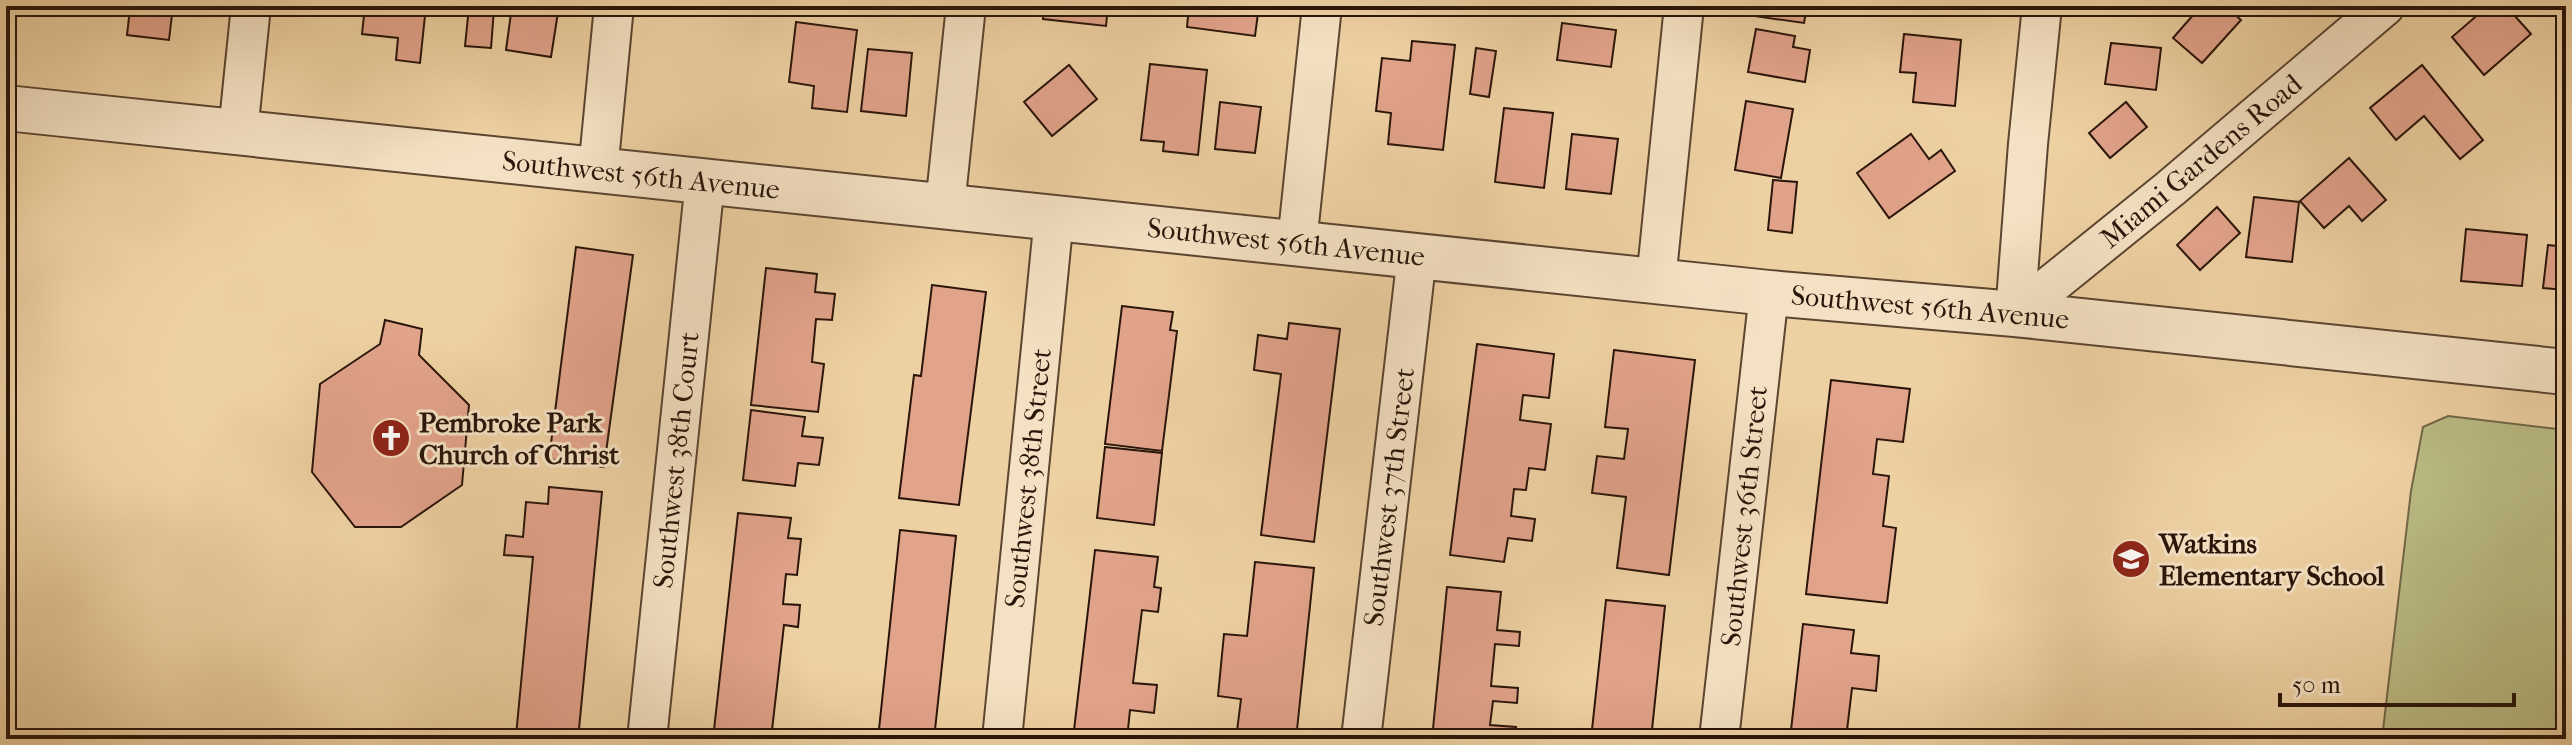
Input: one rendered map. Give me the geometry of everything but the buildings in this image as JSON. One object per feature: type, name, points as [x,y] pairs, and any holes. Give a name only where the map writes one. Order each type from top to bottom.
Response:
[{"type":"street","points":[[238,132],[251,6]]},
{"type":"street","points":[[598,171],[614,6]]},
{"type":"street","points":[[945,206],[966,6]]},
{"type":"street","points":[[1297,243],[1322,6]]},
{"type":"street","points":[[1656,281],[1684,6]]},
{"type":"street","points":[[2015,314],[2042,6]]},
{"type":"street","name":"Miami Gardens Road","points":[[2015,314],[2171,188],[2385,6]]},
{"type":"street","name":"Southwest 56th Avenue","points":[[6,108],[1769,293],[2015,314],[2566,372]]},
{"type":"street","name":"Southwest 38th Court","points":[[647,739],[705,181]]},
{"type":"street","name":"Southwest 38th Street","points":[[1002,739],[1054,217]]},
{"type":"street","name":"Southwest 37th Street","points":[[1361,739],[1417,255]]},
{"type":"street","name":"Southwest 36th Street","points":[[1719,739],[1769,293]]},
{"type":"green space","points":[[2448,416],[2566,430],[2566,739],[2382,739],[2411,491],[2423,427]]},
{"type":"place","name":"Pembroke Park Church of Christ","points":[[391,438]]},
{"type":"place","name":"Watkins Elementary School","points":[[2131,559]]}]
